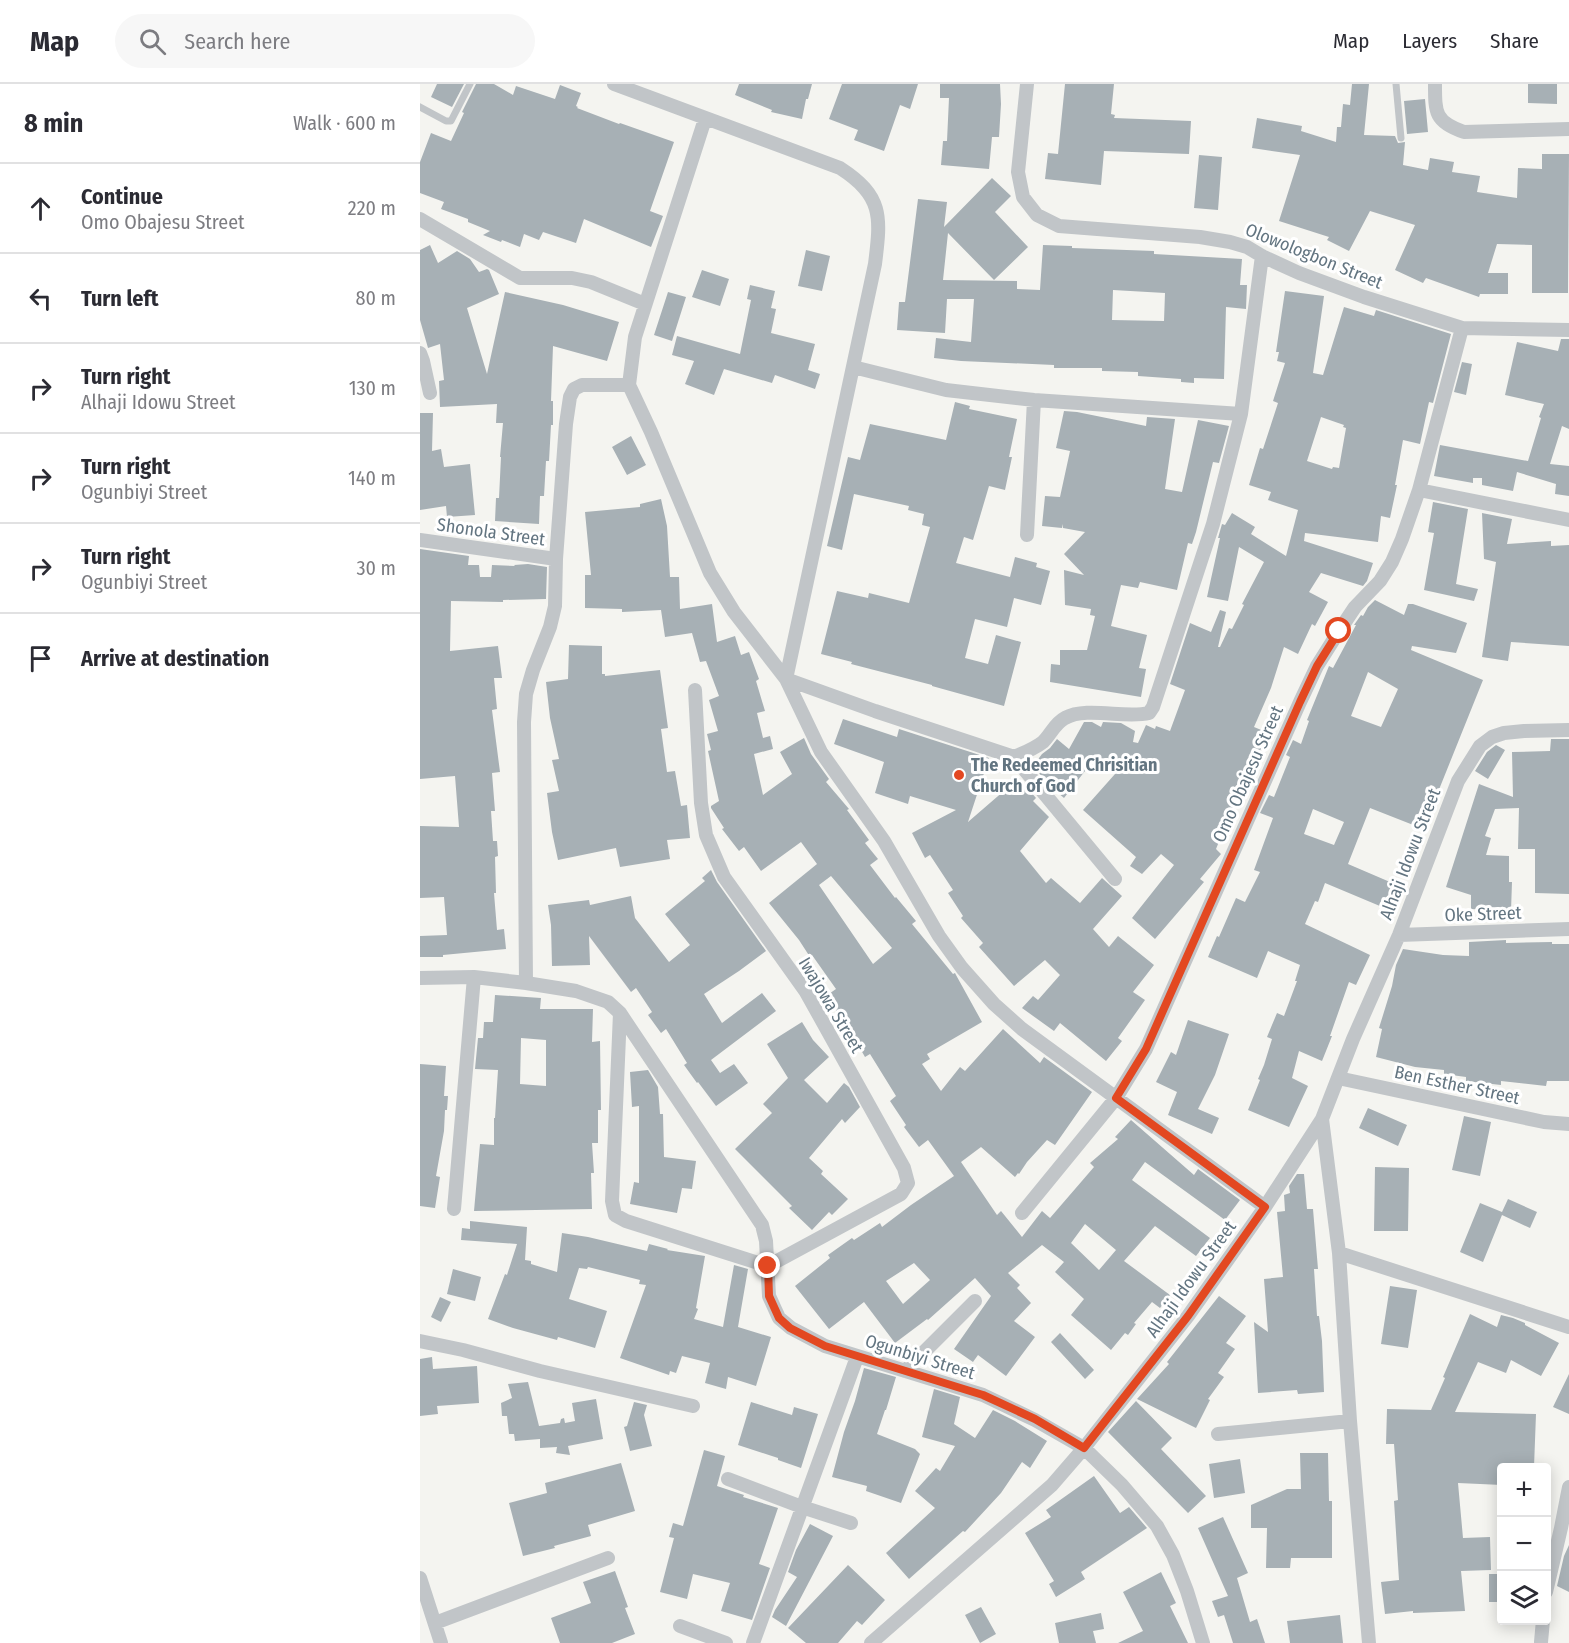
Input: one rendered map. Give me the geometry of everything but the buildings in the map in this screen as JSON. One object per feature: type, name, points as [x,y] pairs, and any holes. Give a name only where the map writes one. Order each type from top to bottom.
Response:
[{"type":"street","points":[[614,84],[840,168],[858,180],[869,193],[878,213],[879,235],[875,264],[786,679]]},
{"type":"street","name":"Olowologbon Street","points":[[1027,84],[1018,171],[1023,197],[1037,215],[1059,226],[1200,237],[1230,242],[1299,273],[1364,297],[1462,328],[1569,330]]},
{"type":"street","points":[[1435,84],[1436,108],[1441,121],[1464,132],[1569,129]]},
{"type":"street","points":[[705,118],[635,337],[629,385],[710,573],[734,612],[786,679],[821,752],[884,841],[939,936],[962,968],[994,1004],[1022,1029],[1265,1207]]},
{"type":"street","points":[[420,219],[520,278],[582,280],[645,304]]},
{"type":"street","points":[[1014,757],[1044,741],[1055,725],[1065,717],[1105,713],[1142,715],[1149,713],[1152,707],[1214,524],[1241,414],[1262,256]]},
{"type":"street","name":"Omo Obajesu Street","points":[[1022,1213],[1116,1098],[1146,1049],[1317,666],[1355,607],[1380,581],[1392,562],[1419,490],[1462,328]]},
{"type":"street","points":[[420,353],[430,393]]},
{"type":"street","points":[[853,366],[946,390],[1034,400],[1241,414]]},
{"type":"street","points":[[526,983],[524,722],[526,694],[555,606],[556,559],[570,397],[574,389],[582,385],[629,385]]},
{"type":"street","points":[[1027,535],[1034,400]]},
{"type":"street","points":[[1419,490],[1569,520]]},
{"type":"street","name":"Shonola Street","points":[[420,540],[556,559]]},
{"type":"street","points":[[786,679],[1014,757],[1115,879]]},
{"type":"street","name":"Iwajowa Street","points":[[695,690],[700,803],[706,835],[724,877],[806,992],[904,1168],[908,1183],[901,1194],[768,1266]]},
{"type":"street","name":"Alhaji Idowu Street","points":[[871,1643],[1052,1485],[1188,1316],[1265,1207],[1322,1119],[1353,1039],[1398,935],[1458,781],[1480,746],[1492,737],[1504,733],[1569,730]]},
{"type":"street","name":"Oke Street","points":[[1398,935],[1569,929]]},
{"type":"street","points":[[454,1209],[474,977]]},
{"type":"street","points":[[420,978],[474,977],[526,983],[591,995],[608,1002],[620,1013],[612,1201],[615,1215],[626,1221],[768,1266]]},
{"type":"street","name":"Ogunbiyi Street","points":[[620,1013],[762,1225],[766,1241],[769,1296],[779,1318],[790,1328],[825,1346],[983,1395],[1035,1419],[1084,1448],[1122,1485],[1157,1526],[1173,1555],[1203,1643]]},
{"type":"street","name":"Ben Esther Street","points":[[1338,1078],[1544,1122],[1569,1124]]},
{"type":"street","points":[[1322,1119],[1339,1252],[1350,1421],[1370,1643]]},
{"type":"street","points":[[1339,1252],[1569,1327]]},
{"type":"street","points":[[905,1371],[975,1301]]},
{"type":"street","points":[[420,1341],[693,1406]]},
{"type":"street","points":[[753,1643],[856,1357]]},
{"type":"street","points":[[1218,1434],[1350,1421]]},
{"type":"street","points":[[728,1479],[852,1523]]},
{"type":"street","points":[[1551,1571],[1569,1486]]},
{"type":"street","points":[[435,1623],[608,1558]]},
{"type":"street","points":[[420,1578],[441,1643]]},
{"type":"street","points":[[1540,1643],[1542,1625]]},
{"type":"street","points":[[680,1626],[726,1643]]},
{"type":"lane","points":[[420,107],[446,121],[451,121],[470,84]]},
{"type":"lane","points":[[1396,84],[1401,138]]},
{"type":"place","name":"The Redeemed Chrisitian Church of God","points":[[959,775]]},
{"type":"route","points":[[768,1266],[769,1296],[779,1318],[790,1328],[825,1346],[856,1357],[983,1395],[1035,1419],[1084,1448],[1188,1316],[1265,1207],[1116,1098],[1146,1049],[1300,702],[1317,666],[1339,631]]}]
